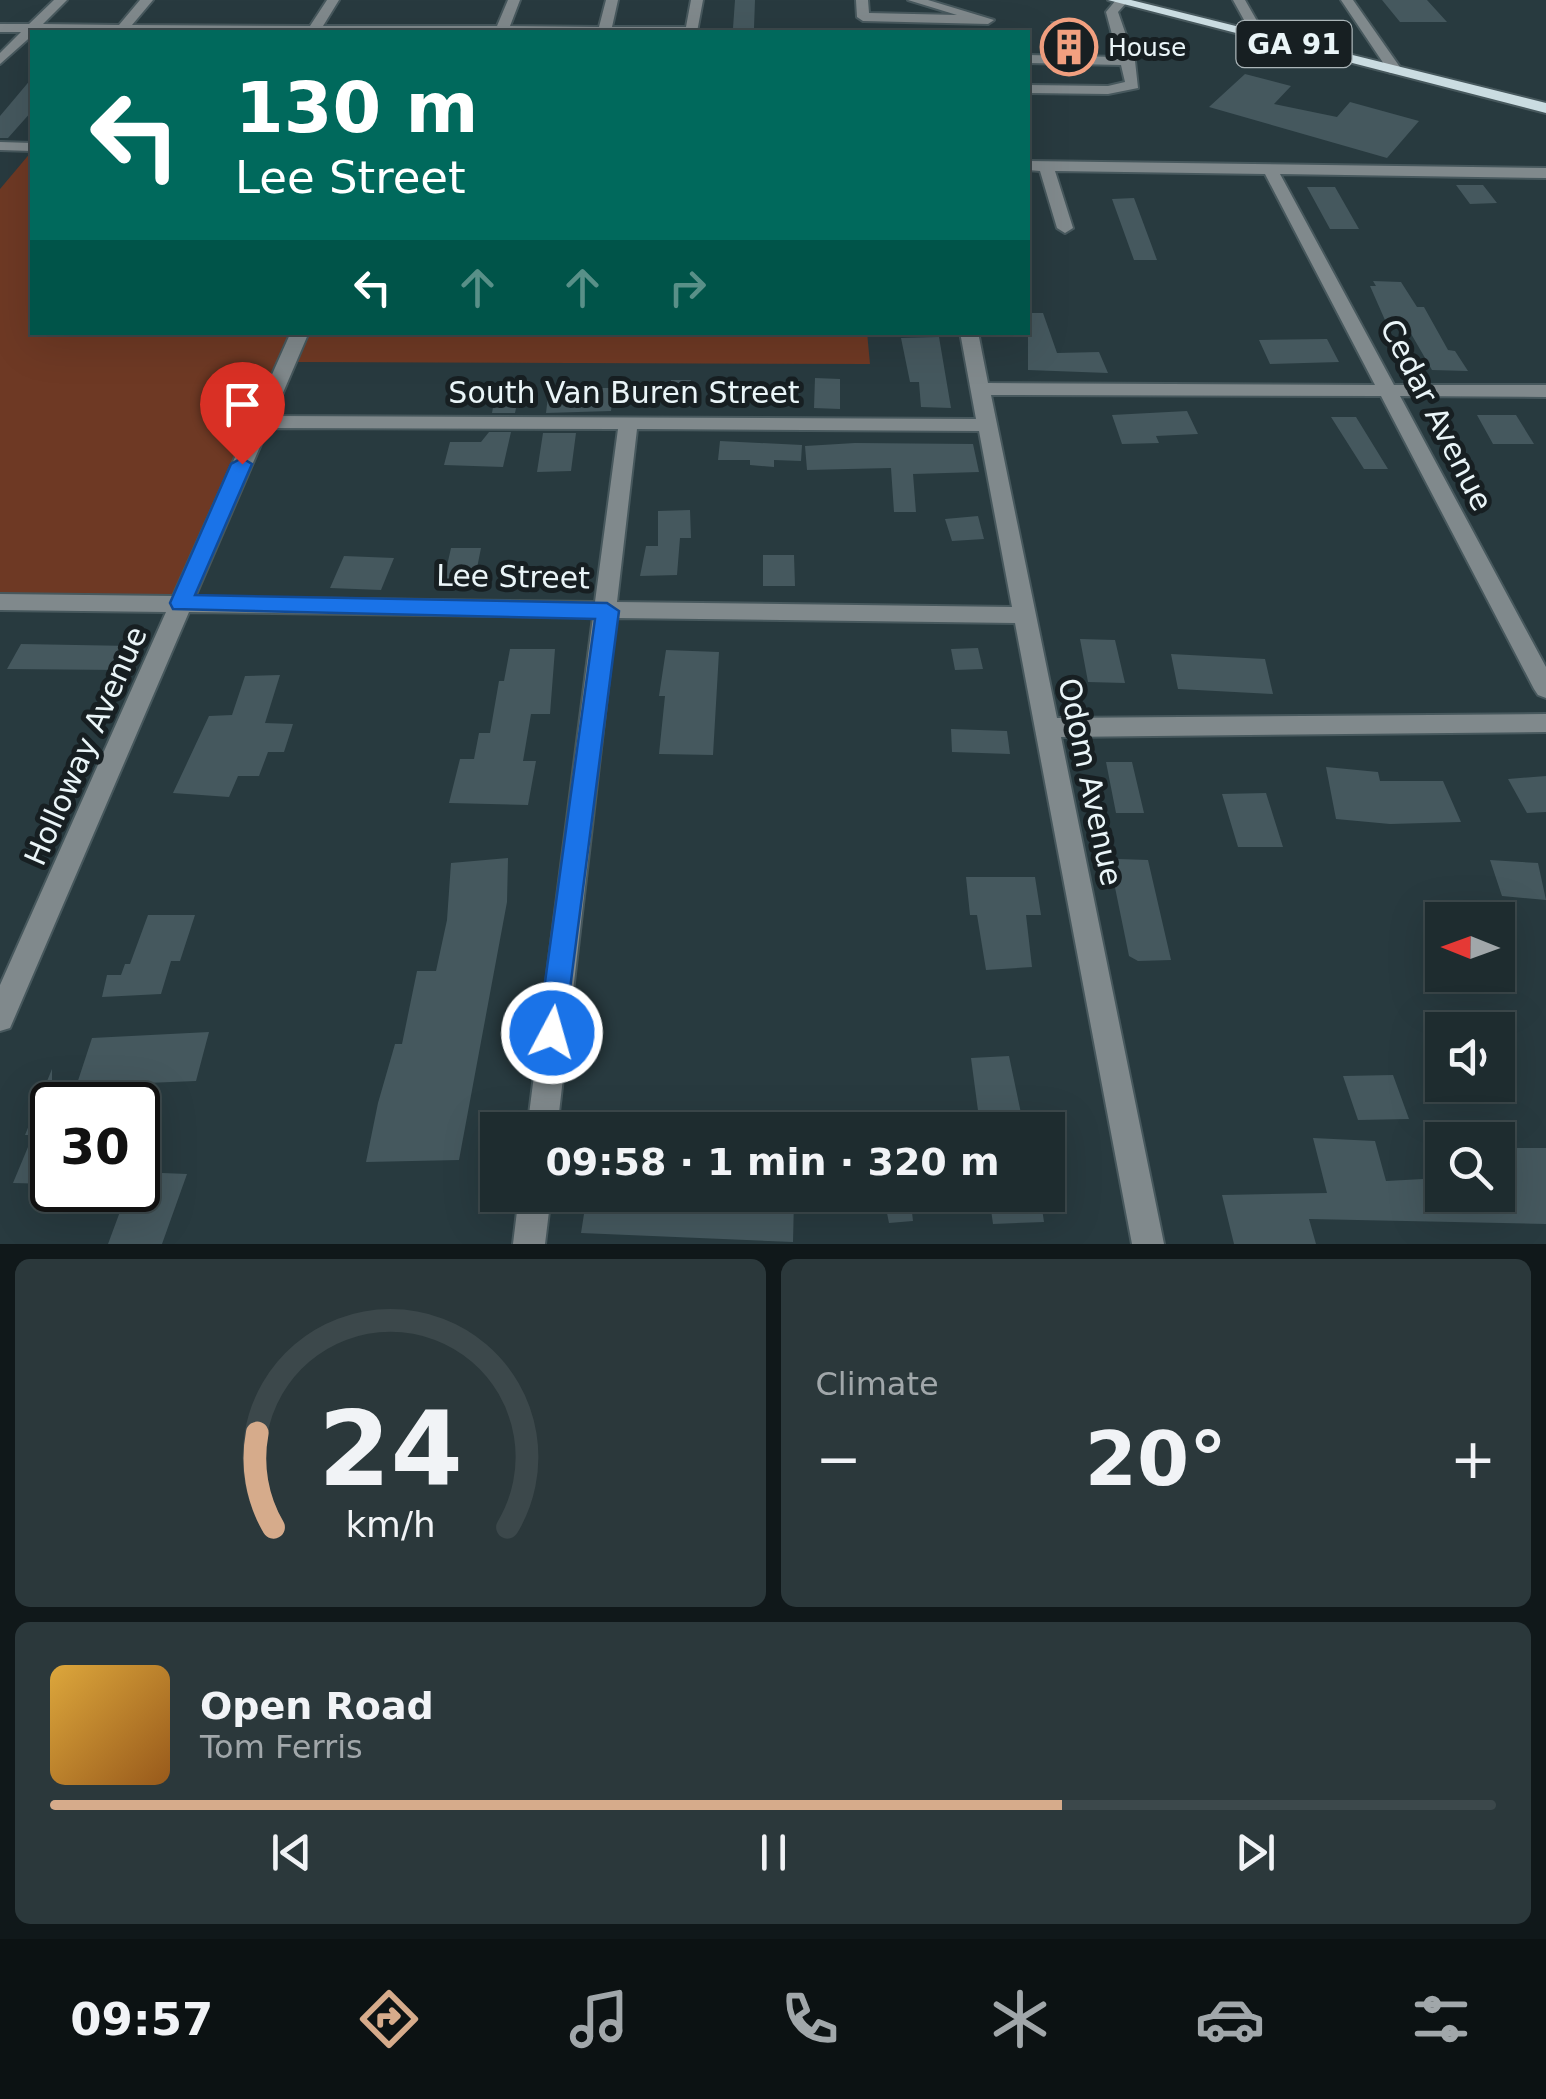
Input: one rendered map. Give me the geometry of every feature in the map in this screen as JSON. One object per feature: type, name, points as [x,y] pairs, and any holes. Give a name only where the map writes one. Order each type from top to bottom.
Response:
[{"type":"main road","name":"GA 91","points":[[1120,1],[1546,108]]},
{"type":"street","points":[[34,28],[61,0]]},
{"type":"street","points":[[0,28],[121,30],[147,0]]},
{"type":"street","points":[[314,30],[333,0]]},
{"type":"street","points":[[502,30],[514,0]]},
{"type":"street","points":[[605,30],[612,0]]},
{"type":"street","points":[[692,30],[697,0]]},
{"type":"street","points":[[862,0],[862,17],[988,20],[914,0]]},
{"type":"street","points":[[1239,0],[1258,36]]},
{"type":"street","points":[[1347,0],[1395,70]]},
{"type":"street","points":[[1030,89],[1108,90],[1133,85],[1112,12],[1120,1]]},
{"type":"street","points":[[0,60],[30,32]]},
{"type":"street","points":[[1030,60],[1128,61]]},
{"type":"street","points":[[0,146],[26,147]]},
{"type":"street","points":[[1030,166],[1546,173]]},
{"type":"street","points":[[1046,167],[1065,228]]},
{"type":"street","name":"Cedar Avenue","points":[[1271,171],[1546,689]]},
{"type":"street","name":"Holloway Avenue","points":[[0,1018],[299,335]]},
{"type":"street","name":"Odom Avenue","points":[[969,335],[1148,1244]]},
{"type":"street","points":[[979,389],[1546,391]]},
{"type":"street","name":"South Van Buren Street","points":[[262,422],[986,425]]},
{"type":"street","points":[[544,1112],[628,424]]},
{"type":"street","name":"Lee Street","points":[[0,602],[1024,615]]},
{"type":"street","points":[[1046,728],[1546,723]]},
{"type":"street","points":[[529,1244],[533,1212]]},
{"type":"shaded area","points":[[30,153],[30,335],[292,335],[174,598],[0,595],[0,189]]},
{"type":"shaded area","points":[[305,335],[867,335],[870,364],[293,362]]},
{"type":"building","points":[[735,0],[755,0],[754,28],[733,28]]},
{"type":"building","points":[[1382,0],[1427,0],[1447,22],[1400,22]]},
{"type":"building","points":[[1050,21],[1071,21],[1082,52],[1060,52]]},
{"type":"building","points":[[1245,74],[1291,86],[1274,104],[1337,117],[1350,102],[1419,121],[1387,158],[1209,107]]},
{"type":"building","points":[[30,80],[30,113],[8,138],[0,138],[0,116]]},
{"type":"building","points":[[1456,185],[1483,185],[1497,203],[1470,204]]},
{"type":"building","points":[[1307,187],[1335,187],[1359,229],[1330,229]]},
{"type":"building","points":[[1134,198],[1157,260],[1134,260],[1112,199]]},
{"type":"building","points":[[1373,281],[1401,282],[1417,307],[1424,307],[1448,350],[1455,351],[1468,371],[1432,370],[1410,332],[1388,327],[1370,286],[1376,286]]},
{"type":"building","points":[[1030,313],[1043,313],[1057,353],[1099,352],[1108,373],[1028,370]]},
{"type":"building","points":[[939,337],[951,408],[921,407],[919,382],[910,382],[901,338]]},
{"type":"building","points":[[1327,339],[1339,362],[1270,364],[1259,340]]},
{"type":"building","points":[[815,378],[840,379],[840,409],[814,408]]},
{"type":"building","points":[[671,380],[691,380],[688,407],[668,406]]},
{"type":"building","points":[[521,384],[515,413],[492,413],[497,385]]},
{"type":"building","points":[[549,388],[614,388],[611,411],[546,413]]},
{"type":"building","points":[[1187,411],[1198,434],[1156,436],[1159,443],[1122,444],[1112,415]]},
{"type":"building","points":[[1477,415],[1516,415],[1534,444],[1493,444]]},
{"type":"building","points":[[1331,417],[1356,417],[1388,469],[1364,469]]},
{"type":"building","points":[[489,432],[511,432],[503,467],[444,465],[450,442],[481,442]]},
{"type":"building","points":[[543,433],[576,433],[571,471],[537,472]]},
{"type":"building","points":[[720,441],[802,445],[801,461],[774,460],[774,467],[750,465],[750,460],[718,460]]},
{"type":"building","points":[[973,444],[979,472],[913,474],[916,512],[894,512],[891,468],[807,470],[805,446]]},
{"type":"building","points":[[690,510],[691,538],[680,538],[677,575],[640,576],[646,546],[658,546],[658,511]]},
{"type":"building","points":[[978,516],[984,539],[952,541],[945,519]]},
{"type":"building","points":[[451,548],[481,548],[473,588],[442,588]]},
{"type":"building","points":[[763,555],[794,555],[795,586],[763,586]]},
{"type":"building","points":[[344,556],[394,558],[381,590],[330,588]]},
{"type":"building","points":[[1080,639],[1115,640],[1125,683],[1088,682]]},
{"type":"building","points":[[21,644],[132,646],[120,670],[7,669]]},
{"type":"building","points":[[978,648],[983,669],[955,670],[951,649]]},
{"type":"building","points":[[510,649],[555,649],[550,714],[531,714],[523,761],[536,761],[528,805],[449,803],[460,759],[474,759],[479,733],[490,733],[499,681],[504,681]]},
{"type":"building","points":[[666,650],[719,652],[713,755],[659,754],[665,696],[659,696]]},
{"type":"building","points":[[1171,654],[1265,659],[1273,694],[1178,689]]},
{"type":"building","points":[[280,675],[265,723],[293,724],[284,752],[268,752],[259,776],[238,776],[229,797],[173,793],[209,716],[232,715],[245,676]]},
{"type":"building","points":[[951,729],[1007,731],[1010,754],[952,752]]},
{"type":"building","points":[[1106,762],[1132,762],[1144,813],[1116,813]]},
{"type":"building","points":[[1326,767],[1378,772],[1380,781],[1443,781],[1461,822],[1390,824],[1336,819]]},
{"type":"building","points":[[1546,776],[1546,812],[1527,813],[1508,779]]},
{"type":"building","points":[[1266,793],[1283,847],[1238,847],[1222,794]]},
{"type":"building","points":[[508,858],[507,902],[459,1160],[366,1162],[395,1044],[402,1044],[417,971],[436,971],[447,920],[451,863]]},
{"type":"building","points":[[1118,859],[1148,860],[1171,960],[1138,961],[1129,956],[1110,863],[1119,863]]},
{"type":"building","points":[[1490,860],[1538,863],[1546,900],[1502,896]]},
{"type":"building","points":[[966,877],[1035,877],[1041,915],[1026,915],[1032,967],[986,970],[977,915],[970,915]]},
{"type":"building","points":[[148,915],[195,915],[180,961],[171,961],[161,994],[102,997],[107,975],[121,975],[125,964],[130,964]]},
{"type":"building","points":[[209,1032],[196,1081],[78,1082],[92,1038]]},
{"type":"building","points":[[1009,1056],[1021,1112],[978,1112],[971,1058]]},
{"type":"building","points":[[1393,1075],[1409,1119],[1358,1120],[1343,1076]]},
{"type":"building","points":[[1313,1138],[1375,1141],[1386,1181],[1425,1179],[1425,1212],[1515,1212],[1515,1148],[1546,1148],[1546,1224],[1309,1219],[1316,1244],[1234,1244],[1222,1195],[1327,1193]]},
{"type":"building","points":[[30,1142],[30,1183],[13,1183]]},
{"type":"building","points":[[160,1173],[187,1174],[162,1244],[108,1244],[120,1212],[160,1212]]},
{"type":"building","points":[[584,1212],[794,1212],[793,1242],[581,1233]]},
{"type":"building","points":[[880,1212],[912,1212],[913,1221],[889,1223],[887,1213]]},
{"type":"building","points":[[991,1212],[1043,1212],[1044,1222],[993,1224]]},
{"type":"place","name":"House","points":[[1069,47]]},
{"type":"route","points":[[242,464],[181,603],[607,611],[552,1033]]}]
